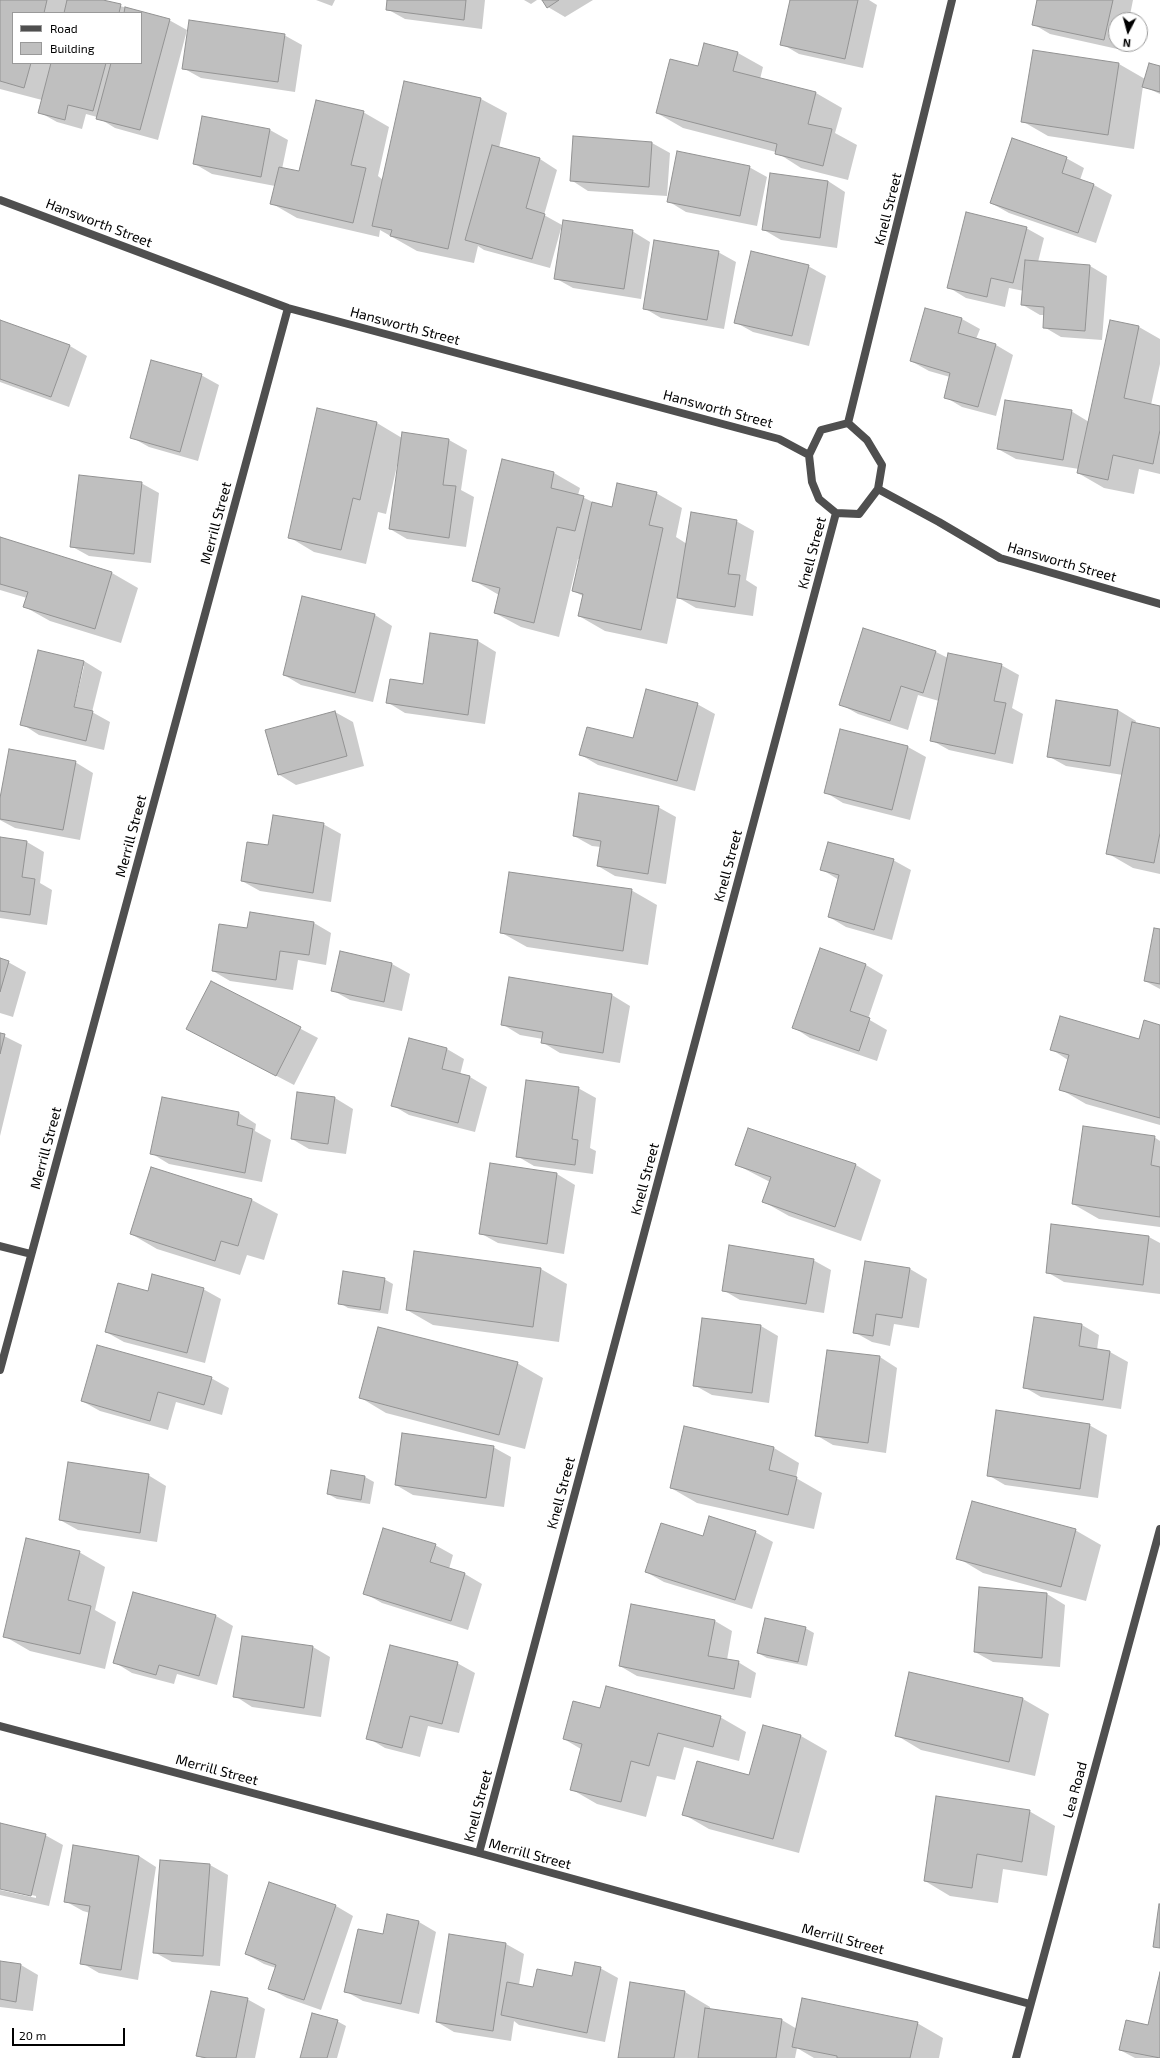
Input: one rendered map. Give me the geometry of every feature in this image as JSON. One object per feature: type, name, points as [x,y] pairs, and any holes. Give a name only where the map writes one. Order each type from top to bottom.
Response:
[{"type":"street","name":"Knell Street","points":[[848,423],[952,0]]},
{"type":"street","name":"Hansworth Street","points":[[0,200],[288,308],[779,439],[809,455]]},
{"type":"street","name":"Merrill Street","points":[[0,1370],[288,308]]},
{"type":"street","points":[[848,423],[867,440],[882,465],[878,489],[859,514],[836,513],[819,499],[812,482],[809,455],[821,430],[848,423]]},
{"type":"street","name":"Hansworth Street","points":[[878,489],[940,522],[1000,558],[1160,604]]},
{"type":"street","name":"Knell Street","points":[[479,1853],[836,513]]},
{"type":"street","points":[[0,1246],[31,1254]]},
{"type":"street","name":"Lea Road","points":[[1016,2058],[1160,1529]]},
{"type":"street","name":"Merrill Street","points":[[0,1726],[479,1853],[1030,2004]]},
{"type":"building","points":[[0,0],[47,0],[44,12],[12,12],[12,64],[31,64],[24,88],[0,81]]},
{"type":"building","points":[[67,0],[103,0],[121,4],[119,12],[64,12]]},
{"type":"building","points":[[387,0],[466,0],[464,20],[386,10]]},
{"type":"building","points":[[542,0],[559,0],[547,8]]},
{"type":"building","points":[[790,0],[858,0],[845,59],[780,45]]},
{"type":"building","points":[[1037,0],[1113,0],[1110,12],[1108,12],[1108,22],[1104,40],[1032,25]]},
{"type":"building","points":[[125,7],[170,19],[140,130],[96,119],[111,64],[142,64],[142,12],[124,12]]},
{"type":"building","points":[[189,20],[285,34],[278,82],[182,69]]},
{"type":"building","points":[[704,43],[738,52],[733,71],[816,92],[808,124],[832,129],[823,166],[775,154],[777,144],[656,113],[670,59],[698,66]]},
{"type":"building","points":[[1033,50],[1119,63],[1108,135],[1021,122]]},
{"type":"building","points":[[1149,63],[1160,66],[1160,92],[1142,87]]},
{"type":"building","points":[[51,64],[106,64],[93,111],[68,105],[65,120],[38,113]]},
{"type":"building","points":[[404,81],[481,98],[448,249],[390,236],[392,230],[372,226]]},
{"type":"building","points":[[316,100],[364,111],[351,165],[366,168],[353,223],[270,204],[279,167],[299,171]]},
{"type":"building","points":[[202,116],[270,129],[261,177],[193,164]]},
{"type":"building","points":[[573,136],[652,142],[649,187],[570,181]]},
{"type":"building","points":[[1012,138],[1067,157],[1062,173],[1094,184],[1078,233],[990,203]]},
{"type":"building","points":[[492,145],[540,158],[526,208],[545,214],[532,259],[465,240]]},
{"type":"building","points":[[677,151],[750,166],[740,216],[667,202]]},
{"type":"building","points":[[770,173],[828,181],[820,238],[762,230]]},
{"type":"building","points":[[966,212],[1027,227],[1013,283],[991,278],[987,297],[947,288]]},
{"type":"building","points":[[563,220],[633,230],[624,289],[554,279]]},
{"type":"building","points":[[654,240],[719,251],[707,320],[643,309]]},
{"type":"building","points":[[751,251],[809,265],[792,336],[734,323]]},
{"type":"building","points":[[1025,260],[1090,265],[1085,331],[1043,328],[1044,307],[1021,305]]},
{"type":"building","points":[[925,308],[962,318],[958,333],[996,344],[978,407],[944,398],[950,373],[910,361]]},
{"type":"building","points":[[0,320],[70,345],[51,397],[0,379]]},
{"type":"building","points":[[1110,320],[1139,326],[1124,398],[1160,406],[1160,430],[1153,464],[1113,455],[1108,480],[1077,473]]},
{"type":"building","points":[[151,360],[202,374],[180,452],[130,438]]},
{"type":"building","points":[[1005,400],[1072,410],[1063,460],[997,449]]},
{"type":"building","points":[[317,408],[377,422],[360,500],[353,498],[341,550],[288,538]]},
{"type":"building","points":[[402,432],[449,439],[443,485],[456,486],[449,538],[389,529]]},
{"type":"building","points":[[502,459],[554,472],[551,488],[584,496],[575,531],[557,527],[534,623],[494,613],[500,588],[472,581]]},
{"type":"building","points":[[79,475],[142,482],[134,554],[70,547]]},
{"type":"building","points":[[617,483],[657,492],[649,525],[663,528],[641,630],[578,616],[583,594],[572,591],[592,502],[612,507]]},
{"type":"building","points":[[691,512],[737,520],[728,574],[740,575],[735,607],[677,598]]},
{"type":"building","points":[[0,537],[112,572],[95,629],[23,607],[28,592],[0,584]]},
{"type":"building","points":[[302,596],[375,614],[355,693],[283,675]]},
{"type":"building","points":[[863,628],[936,651],[923,693],[901,686],[890,721],[839,705]]},
{"type":"building","points":[[430,633],[478,640],[468,715],[386,703],[390,679],[423,684]]},
{"type":"building","points":[[38,650],[84,661],[74,707],[93,711],[86,741],[20,725]]},
{"type":"building","points":[[948,653],[1002,664],[994,701],[1006,703],[995,754],[930,741]]},
{"type":"building","points":[[646,689],[698,703],[677,781],[579,755],[587,727],[633,738]]},
{"type":"building","points":[[1056,700],[1118,710],[1110,766],[1047,757]]},
{"type":"building","points":[[335,711],[347,756],[278,775],[265,730]]},
{"type":"building","points":[[1132,722],[1160,728],[1160,833],[1154,863],[1106,854]]},
{"type":"building","points":[[840,729],[908,746],[892,810],[824,793]]},
{"type":"building","points":[[9,749],[76,761],[63,830],[0,819],[0,798]]},
{"type":"building","points":[[579,793],[659,806],[648,874],[597,866],[601,841],[573,836]]},
{"type":"building","points":[[273,815],[324,823],[313,893],[241,881],[247,842],[268,845]]},
{"type":"building","points":[[0,837],[27,841],[22,877],[35,879],[30,915],[0,911]]},
{"type":"building","points":[[828,842],[894,859],[874,930],[828,917],[839,875],[820,870]]},
{"type":"building","points":[[509,872],[632,889],[623,951],[500,933]]},
{"type":"building","points":[[250,912],[314,922],[309,955],[280,951],[276,980],[212,971],[219,924],[247,928]]},
{"type":"building","points":[[1154,928],[1160,929],[1160,984],[1144,981]]},
{"type":"building","points":[[820,948],[866,964],[850,1011],[870,1018],[859,1051],[792,1028]]},
{"type":"building","points":[[340,951],[392,963],[384,1002],[331,991]]},
{"type":"building","points":[[0,958],[9,961],[0,992]]},
{"type":"building","points":[[509,977],[612,994],[603,1053],[541,1043],[543,1032],[501,1025]]},
{"type":"building","points":[[211,981],[301,1027],[276,1076],[186,1029]]},
{"type":"building","points":[[1060,1016],[1139,1039],[1144,1020],[1160,1025],[1160,1118],[1059,1090],[1069,1055],[1050,1050]]},
{"type":"building","points":[[0,1033],[5,1034],[0,1054]]},
{"type":"building","points":[[409,1038],[447,1048],[442,1069],[470,1076],[458,1123],[391,1106]]},
{"type":"building","points":[[526,1080],[579,1087],[572,1139],[578,1140],[575,1165],[516,1157]]},
{"type":"building","points":[[297,1092],[335,1097],[328,1144],[291,1139]]},
{"type":"building","points":[[162,1097],[239,1112],[237,1125],[253,1129],[245,1173],[150,1154]]},
{"type":"building","points":[[1083,1126],[1155,1136],[1151,1165],[1160,1167],[1160,1217],[1072,1204]]},
{"type":"building","points":[[748,1128],[856,1164],[835,1227],[762,1202],[771,1177],[735,1165]]},
{"type":"building","points":[[490,1163],[557,1173],[547,1244],[479,1234]]},
{"type":"building","points":[[151,1167],[252,1199],[238,1246],[221,1241],[215,1261],[130,1234]]},
{"type":"building","points":[[1051,1224],[1149,1236],[1143,1285],[1046,1273]]},
{"type":"building","points":[[729,1245],[814,1259],[806,1304],[722,1291]]},
{"type":"building","points":[[414,1251],[541,1268],[533,1327],[406,1310]]},
{"type":"building","points":[[865,1261],[910,1268],[902,1318],[876,1314],[873,1336],[853,1333]]},
{"type":"building","points":[[343,1271],[385,1278],[380,1310],[338,1304]]},
{"type":"building","points":[[152,1274],[204,1288],[187,1353],[105,1332],[118,1283],[148,1291]]},
{"type":"building","points":[[1034,1317],[1082,1324],[1079,1346],[1110,1351],[1103,1400],[1023,1388]]},
{"type":"building","points":[[702,1318],[761,1325],[752,1393],[693,1386]]},
{"type":"building","points":[[378,1327],[518,1362],[499,1435],[359,1398]]},
{"type":"building","points":[[97,1345],[212,1377],[204,1405],[158,1392],[150,1421],[81,1401]]},
{"type":"building","points":[[827,1350],[880,1356],[868,1443],[815,1436]]},
{"type":"building","points":[[996,1410],[1090,1424],[1080,1489],[987,1476]]},
{"type":"building","points":[[684,1426],[774,1447],[769,1470],[797,1477],[788,1515],[670,1488]]},
{"type":"building","points":[[402,1433],[494,1446],[486,1498],[395,1485]]},
{"type":"building","points":[[68,1462],[149,1474],[140,1533],[59,1520]]},
{"type":"building","points":[[331,1470],[365,1476],[361,1500],[327,1494]]},
{"type":"building","points":[[972,1501],[1076,1529],[1061,1587],[956,1559]]},
{"type":"building","points":[[709,1516],[756,1531],[735,1600],[645,1572],[661,1523],[703,1536]]},
{"type":"building","points":[[383,1528],[436,1544],[430,1562],[465,1573],[451,1621],[363,1594]]},
{"type":"building","points":[[26,1538],[80,1551],[68,1600],[91,1606],[80,1654],[3,1637]]},
{"type":"building","points":[[979,1587],[1047,1593],[1042,1658],[974,1652]]},
{"type":"building","points":[[133,1592],[216,1615],[199,1676],[159,1665],[156,1675],[113,1663]]},
{"type":"building","points":[[631,1604],[715,1620],[708,1656],[739,1661],[734,1689],[619,1666]]},
{"type":"building","points":[[765,1618],[806,1627],[798,1662],[757,1653]]},
{"type":"building","points":[[242,1636],[313,1646],[304,1708],[233,1697]]},
{"type":"building","points":[[390,1645],[458,1662],[442,1724],[410,1716],[402,1748],[366,1739]]},
{"type":"building","points":[[909,1672],[1023,1698],[1009,1762],[895,1736]]},
{"type":"building","points":[[606,1686],[721,1716],[713,1747],[658,1733],[649,1766],[631,1761],[621,1802],[570,1790],[582,1744],[563,1739],[573,1701],[600,1708]]},
{"type":"building","points":[[763,1725],[801,1735],[773,1839],[682,1815],[697,1761],[749,1775]]},
{"type":"building","points":[[936,1796],[1030,1810],[1022,1862],[977,1854],[972,1888],[924,1881]]},
{"type":"building","points":[[0,1823],[46,1834],[31,1896],[0,1889]]},
{"type":"building","points":[[73,1845],[139,1856],[121,1970],[80,1964],[90,1906],[64,1902]]},
{"type":"building","points":[[160,1860],[210,1864],[203,1956],[153,1953]]},
{"type":"building","points":[[269,1882],[336,1905],[304,2000],[268,1989],[276,1965],[245,1954]]},
{"type":"building","points":[[1160,1904],[1160,1948],[1153,1947]]},
{"type":"building","points":[[387,1914],[419,1921],[401,2004],[344,1992],[358,1929],[383,1934]]},
{"type":"building","points":[[449,1934],[506,1943],[493,2031],[436,2022]]},
{"type":"building","points":[[0,1961],[21,1964],[16,2002],[0,1999]]},
{"type":"building","points":[[575,1962],[601,1967],[587,2033],[501,2015],[507,1982],[533,1987],[537,1969],[572,1976]]},
{"type":"building","points":[[1160,1972],[1160,2058],[1119,2050],[1126,2020],[1148,2025]]},
{"type":"building","points":[[630,1982],[685,1991],[674,2058],[618,2058]]},
{"type":"building","points":[[211,1991],[248,1998],[236,2058],[207,2058],[196,2056]]},
{"type":"building","points":[[802,1998],[918,2022],[910,2058],[837,2058],[837,2056],[792,2047]]},
{"type":"building","points":[[705,2008],[782,2019],[776,2058],[698,2058]]},
{"type":"building","points":[[312,2013],[338,2020],[327,2058],[300,2058]]}]
